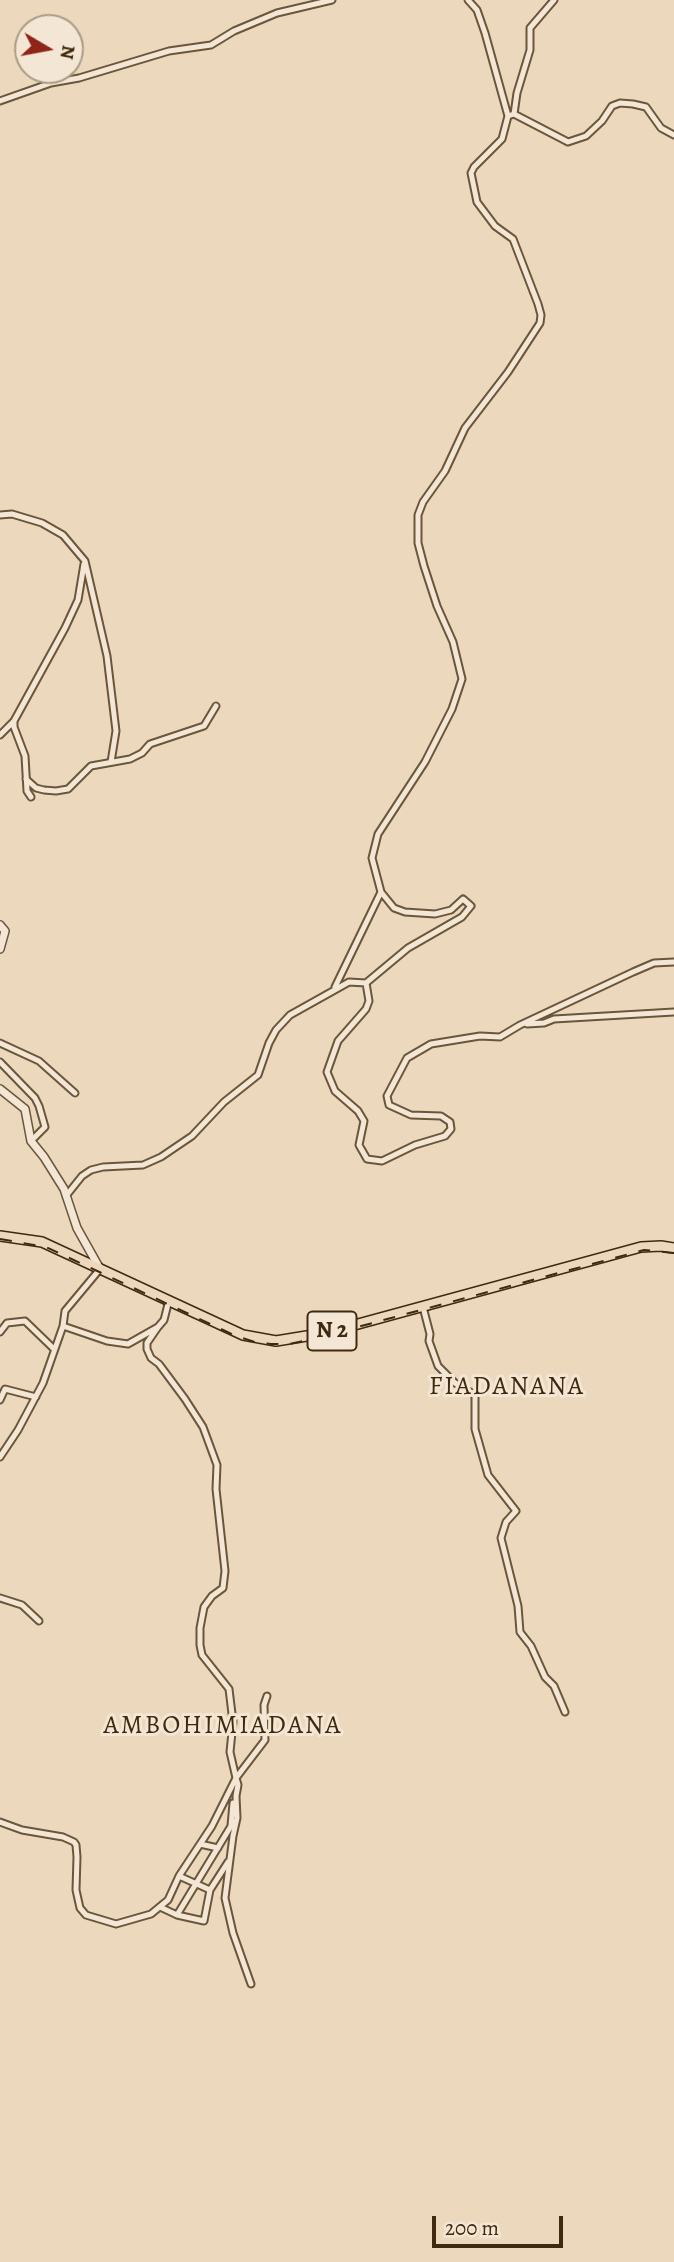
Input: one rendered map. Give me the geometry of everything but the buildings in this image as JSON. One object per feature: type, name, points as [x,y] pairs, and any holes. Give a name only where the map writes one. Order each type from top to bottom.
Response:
[{"type":"main road","name":"N 2","points":[[0,1236],[42,1242],[243,1335],[276,1340],[325,1332],[641,1247],[674,1248]]},
{"type":"street","points":[[0,99],[169,51],[211,45],[234,31],[277,13],[332,0]]},
{"type":"street","points":[[468,0],[477,10],[511,115],[568,142],[586,136],[602,121],[612,106],[620,103],[633,104],[646,107],[661,128],[674,135]]},
{"type":"street","points":[[66,1196],[82,1176],[91,1170],[143,1165],[192,1136],[224,1102],[258,1075],[269,1043],[276,1030],[290,1015],[349,982],[366,983],[408,948],[462,917],[471,906],[463,899],[451,909],[442,912],[405,912],[394,908],[381,892],[372,858],[374,845],[389,815],[430,753],[452,709],[462,679],[453,642],[437,606],[418,543],[418,515],[465,428],[508,372],[540,323],[538,304],[513,239],[489,220],[477,202],[471,180],[474,167],[502,139],[530,50],[530,28],[554,0]]},
{"type":"street","points":[[0,514],[12,514],[42,523],[64,535],[85,561],[96,601],[117,731],[111,762]]},
{"type":"street","points":[[0,735],[14,721],[78,600],[85,561]]},
{"type":"street","points":[[26,779],[36,788],[44,790],[68,789],[91,766],[130,759],[142,753],[150,744],[204,726],[216,706]]},
{"type":"street","points":[[14,721],[25,756],[27,791],[31,797]]},
{"type":"street","points":[[335,988],[381,892]]},
{"type":"street","points":[[0,925],[5,931],[0,949]]},
{"type":"street","points":[[366,983],[369,1001],[366,1009],[338,1041],[327,1072],[335,1091],[358,1111],[364,1121],[359,1145],[367,1159],[382,1161],[415,1145],[445,1136],[451,1129],[450,1122],[441,1116],[411,1115],[389,1105],[387,1096],[407,1058],[431,1044],[480,1035],[500,1037],[643,967],[654,963],[674,962]]},
{"type":"street","points":[[520,1025],[544,1023],[554,1019],[674,1012]]},
{"type":"street","points":[[0,1043],[39,1061],[75,1093]]},
{"type":"street","points":[[0,1062],[39,1105],[45,1126],[31,1141]]},
{"type":"street","points":[[0,1089],[25,1109],[31,1141],[49,1165],[66,1196],[77,1228],[100,1269],[65,1311],[63,1326],[36,1398],[0,1457]]},
{"type":"street","points":[[169,1300],[164,1320],[147,1343],[147,1349],[150,1358],[159,1364],[203,1427],[217,1465],[216,1489],[225,1571],[223,1588],[212,1596],[204,1607],[200,1645],[202,1655],[229,1689],[233,1722],[230,1752],[238,1785],[231,1826],[177,1915]]},
{"type":"street","points":[[424,1306],[429,1341],[438,1366],[455,1383],[475,1395],[475,1429],[488,1475],[516,1511],[506,1522],[501,1538],[519,1606],[520,1632],[531,1646],[545,1677],[554,1686],[565,1712]]},
{"type":"street","points":[[0,1332],[7,1323],[25,1321],[54,1349]]},
{"type":"street","points":[[63,1326],[107,1341],[128,1344],[158,1328]]},
{"type":"street","points":[[0,1400],[2,1388],[36,1398]]},
{"type":"street","points":[[0,1598],[22,1605],[38,1621]]},
{"type":"street","points":[[0,1822],[22,1830],[63,1837],[76,1844],[76,1890],[80,1908],[86,1914],[116,1924],[152,1914],[168,1900],[179,1876],[212,1826],[236,1778],[265,1740],[264,1705],[267,1696]]},
{"type":"street","points":[[236,1797],[237,1818],[225,1898],[233,1933],[251,1984]]},
{"type":"street","points":[[200,1844],[218,1848]]},
{"type":"street","points":[[160,1907],[177,1915],[204,1921],[210,1890],[230,1860]]},
{"type":"street","points":[[179,1876],[210,1890]]},
{"type":"railway","points":[[0,1239],[46,1247],[236,1336],[271,1344],[289,1344],[313,1339],[644,1250],[674,1253]]},
{"type":"district","name":"FIADANANA","points":[[507,1388]]},
{"type":"district","name":"AMBOHIMIADANA","points":[[223,1727]]}]
